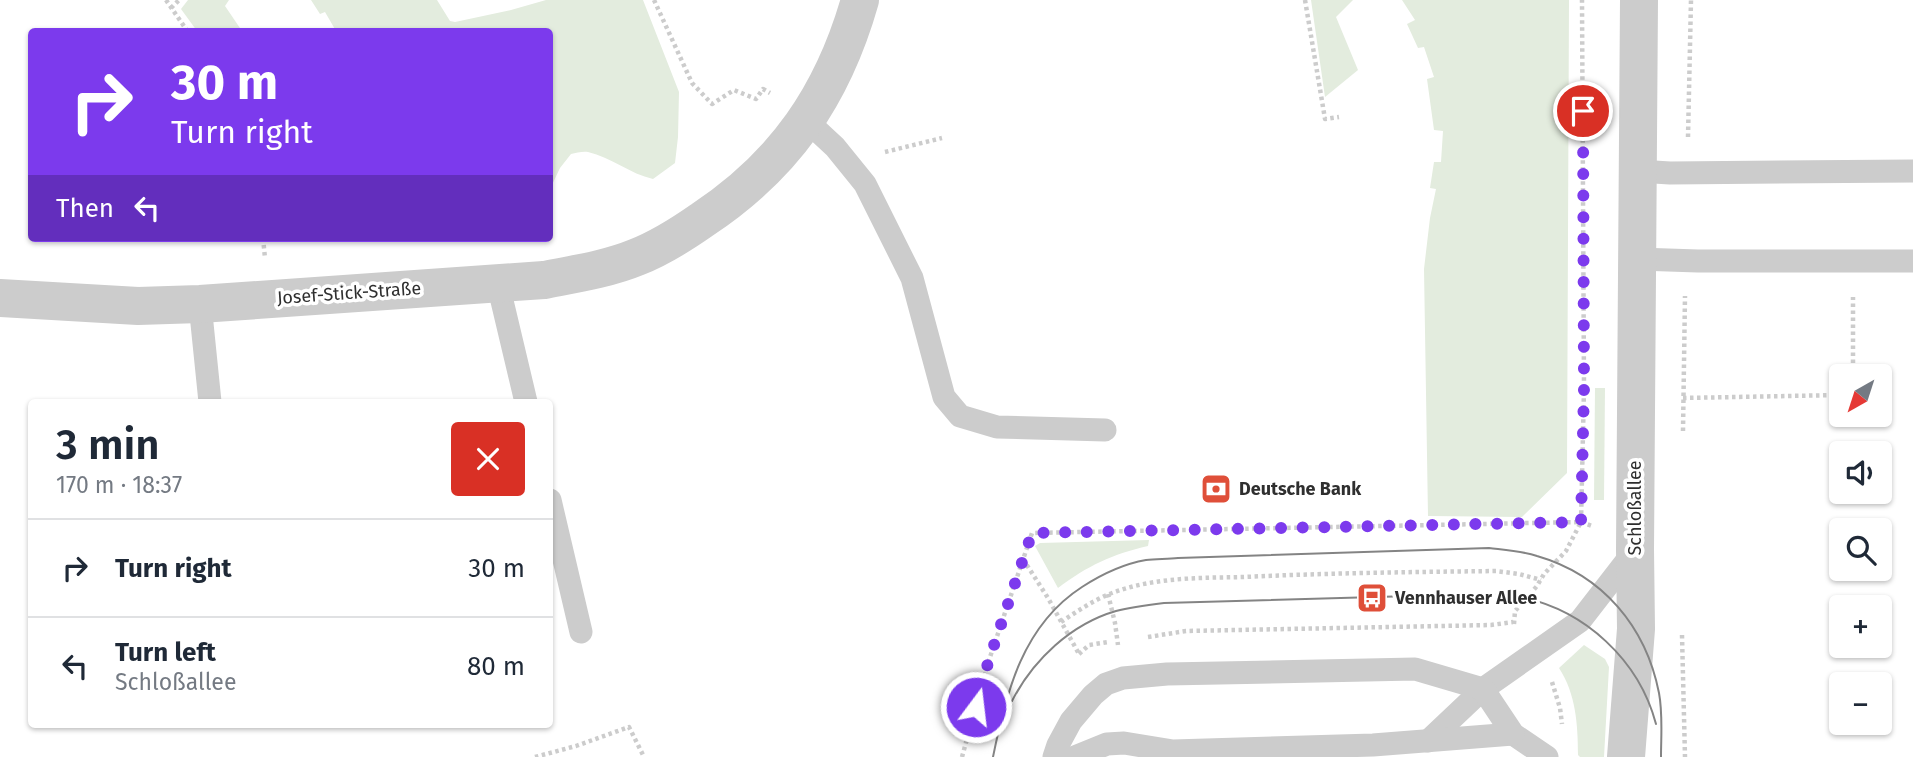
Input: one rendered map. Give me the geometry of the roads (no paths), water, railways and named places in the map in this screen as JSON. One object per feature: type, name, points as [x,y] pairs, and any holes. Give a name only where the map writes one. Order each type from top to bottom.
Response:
[{"type":"street","name":"Josef-Stick-Straße","points":[[0,298],[138,306],[200,304],[544,280],[594,270],[637,257],[678,236],[730,201],[779,155],[807,121],[830,80],[851,31],[860,0]]},
{"type":"street","name":"Schloßallee","points":[[1626,757],[1636,629],[1639,0]]},
{"type":"lane","points":[[807,121],[835,147],[865,184],[912,278],[944,397],[960,416],[997,427],[1105,430]]},
{"type":"lane","points":[[1638,171],[1913,171]]},
{"type":"lane","points":[[1638,259],[1913,261]]},
{"type":"lane","points":[[498,284],[525,399]]},
{"type":"lane","points":[[200,304],[210,399]]},
{"type":"lane","points":[[553,513],[581,632]]},
{"type":"lane","points":[[1428,741],[1483,689],[1580,621],[1635,550]]},
{"type":"lane","points":[[1054,757],[1071,721],[1106,684],[1123,678],[1167,674],[1415,669],[1483,689],[1513,746]]},
{"type":"lane","points":[[1075,757],[1107,744],[1124,743],[1173,751],[1428,741],[1513,746],[1547,757]]},
{"type":"tram line","points":[[993,757],[1011,685],[1031,640],[1045,620],[1062,603],[1082,587],[1113,570],[1146,560],[1178,558],[1489,548],[1526,553],[1561,565],[1582,576],[1618,607],[1644,646],[1653,669],[1661,709],[1661,757]]},
{"type":"tram line","points":[[1012,701],[1042,658],[1069,634],[1099,617],[1139,606],[1164,603],[1482,594],[1520,597],[1544,604],[1587,626],[1623,659],[1637,679],[1656,724]]},
{"type":"place","name":"Deutsche Bank","points":[[1216,489]]},
{"type":"place","name":"Vennhauser Allee","points":[[1372,598]]}]
